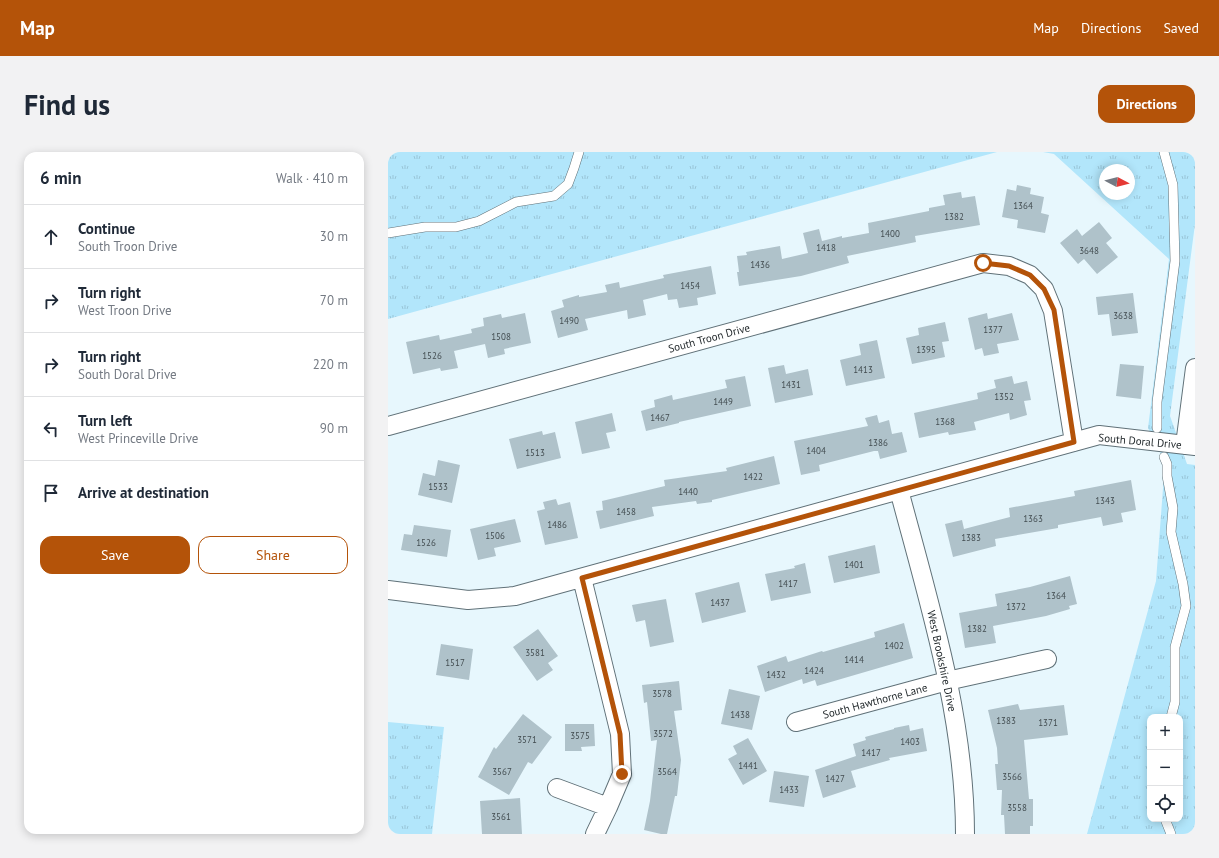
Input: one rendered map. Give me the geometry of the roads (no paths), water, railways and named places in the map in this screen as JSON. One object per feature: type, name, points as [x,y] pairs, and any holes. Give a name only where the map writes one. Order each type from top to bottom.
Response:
[{"type":"street","name":"South Troon Drive","points":[[388,426],[983,263],[1009,266],[1030,275],[1044,289],[1054,310],[1074,442]]},
{"type":"street","points":[[1190,445],[1195,368]]},
{"type":"street","name":"South Doral Drive","points":[[388,590],[468,600],[515,596],[1099,435],[1190,445]]},
{"type":"street","name":"West Brookshire Drive","points":[[899,490],[940,642],[959,744],[965,834]]},
{"type":"street","points":[[582,578],[620,734],[622,774],[596,834]]},
{"type":"street","name":"South Hawthorne Lane","points":[[796,722],[947,681],[1047,659]]},
{"type":"street","points":[[557,788],[608,807]]},
{"type":"lane","points":[[388,233],[425,227],[456,227],[479,221],[516,202],[554,196],[568,184],[579,152]]},
{"type":"lane","points":[[1157,428],[1157,402],[1175,260],[1173,185],[1164,152]]},
{"type":"lane","points":[[1164,457],[1167,464],[1173,508],[1171,532],[1183,584],[1186,606],[1175,648],[1175,702],[1172,714]]},
{"type":"lane","points":[[1166,822],[1171,834]]}]
